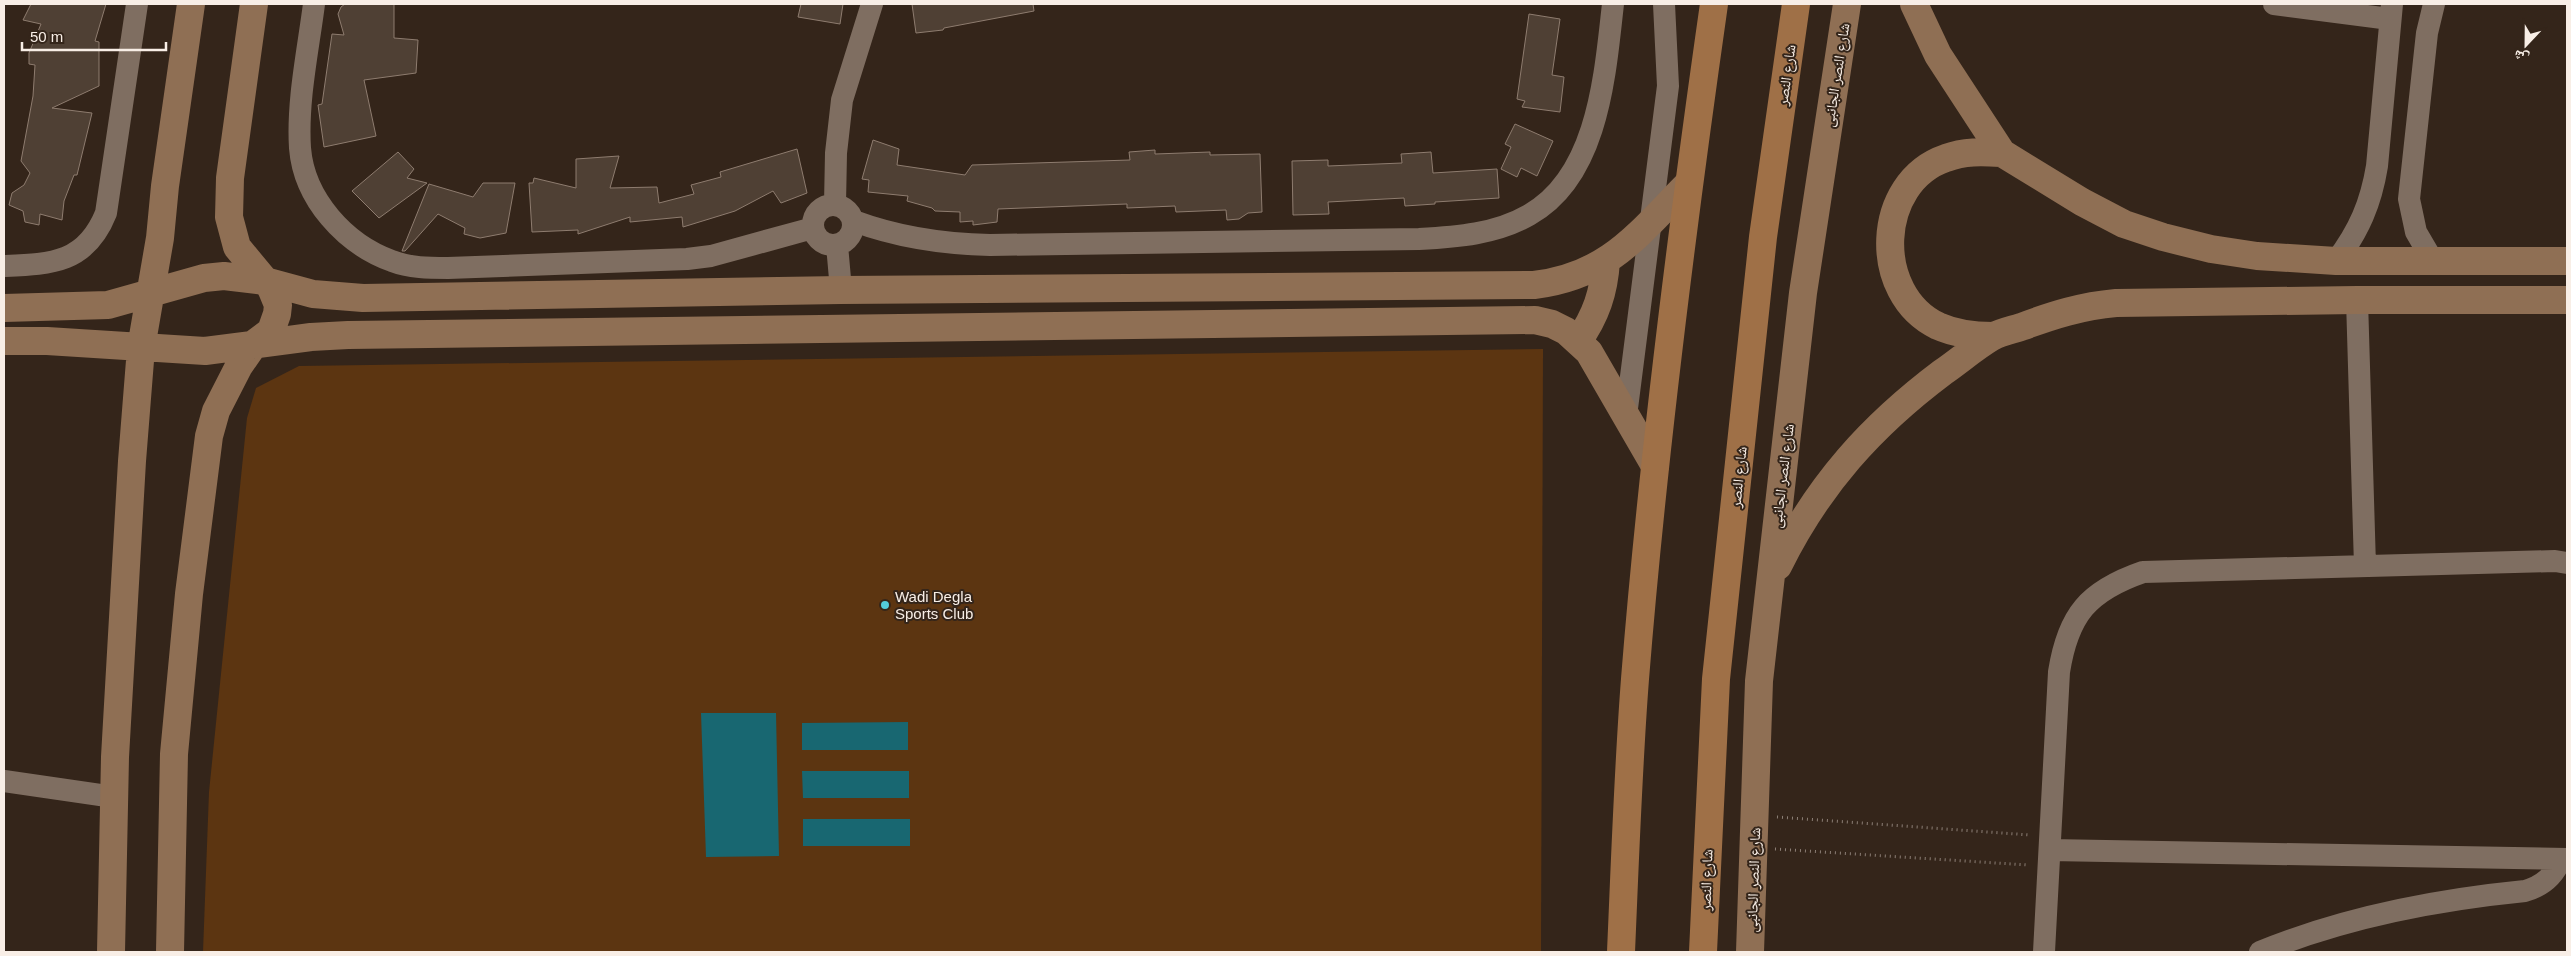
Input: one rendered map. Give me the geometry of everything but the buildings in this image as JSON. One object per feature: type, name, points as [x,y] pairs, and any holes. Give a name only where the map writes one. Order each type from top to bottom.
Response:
[{"type":"main road","points":[[1621,952],[1635,682],[1655,466],[1688,184],[1714,4]]},
{"type":"main road","name":"شارع النصر","points":[[1703,952],[1716,679],[1763,237],[1796,4]]},
{"type":"street","points":[[4,266],[46,264],[62,258],[84,247],[100,228],[106,213],[137,4]]},
{"type":"street","points":[[111,952],[114,797],[131,471],[141,348],[160,238],[165,186],[191,4]]},
{"type":"street","points":[[170,952],[174,754],[189,594],[209,436],[216,411],[239,366],[255,343],[271,331],[277,314],[275,296],[237,247],[233,235],[228,199],[254,4]]},
{"type":"street","points":[[314,4],[300,127],[300,150],[305,173],[323,208],[336,224],[352,240],[392,262],[419,268],[448,268],[664,261],[711,256],[813,228]]},
{"type":"street","points":[[835,204],[839,118],[872,4]]},
{"type":"street","points":[[854,221],[902,235],[957,244],[990,245],[1419,239],[1459,236],[1490,230],[1530,214],[1548,201],[1568,178],[1580,158],[1592,129],[1601,93],[1613,4]]},
{"type":"street","points":[[1626,416],[1668,86],[1664,4]]},
{"type":"street","name":"شارع النصر الجانبى","points":[[1750,952],[1759,681],[1803,293],[1847,4]]},
{"type":"street","points":[[1914,4],[1938,55],[2002,153],[2082,202],[2124,224],[2163,237],[2212,249],[2257,256],[2336,261],[2567,262]]},
{"type":"street","points":[[2274,4],[2391,11],[2373,192],[2365,217],[2352,240],[2336,261]]},
{"type":"street","points":[[2433,261],[2416,232],[2409,199],[2427,33],[2434,4]]},
{"type":"street","points":[[1994,336],[1964,335],[1936,325],[1913,307],[1897,282],[1889,254],[1890,225],[1901,197],[1919,174],[1944,158],[1973,151],[2002,153]]},
{"type":"street","points":[[4,308],[108,305],[204,278],[224,276],[265,281],[313,294],[363,298],[840,290],[1534,285],[1572,278],[1606,261],[1631,241],[1688,184]]},
{"type":"street","points":[[835,204],[847,210],[854,221],[852,234],[848,239],[837,245],[824,243],[815,234],[813,228],[813,222],[818,211],[823,207],[835,204]]},
{"type":"street","points":[[837,245],[840,290]]},
{"type":"street","points":[[1578,341],[1588,326],[1602,294],[1606,261]]},
{"type":"street","points":[[2357,300],[2366,566]]},
{"type":"street","points":[[1770,583],[1795,531],[1827,483],[1864,439],[1906,400],[1994,336],[2074,309],[2116,303],[2567,300]]},
{"type":"street","points":[[4,341],[47,341],[206,351],[255,343],[348,335],[1535,320],[1552,324],[1578,341],[1597,365],[1655,466]]},
{"type":"street","points":[[2044,952],[2059,672],[2063,644],[2075,619],[2093,597],[2116,581],[2143,572],[2555,560],[2567,563]]},
{"type":"street","points":[[4,781],[114,797]]},
{"type":"street","points":[[2050,851],[2564,859]]},
{"type":"street","points":[[2260,952],[2324,928],[2379,914],[2526,891],[2544,883],[2564,859]]},
{"type":"path","points":[[1755,816],[2050,851]]},
{"type":"path","points":[[1754,848],[2050,851]]},
{"type":"shaded area","name":"Wadi Degla Sports Club","points":[[1543,349],[1541,952],[203,952],[209,792],[247,418],[256,388],[299,366]]},
{"type":"water","points":[[701,713],[776,713],[779,856],[706,857]]},
{"type":"water","points":[[908,722],[908,750],[802,750],[802,723]]},
{"type":"water","points":[[802,771],[909,771],[909,798],[803,798]]},
{"type":"water","points":[[803,819],[910,819],[910,846],[803,846]]},
{"type":"place","name":"Wadi Degla Sports Club","points":[[885,605]]}]
